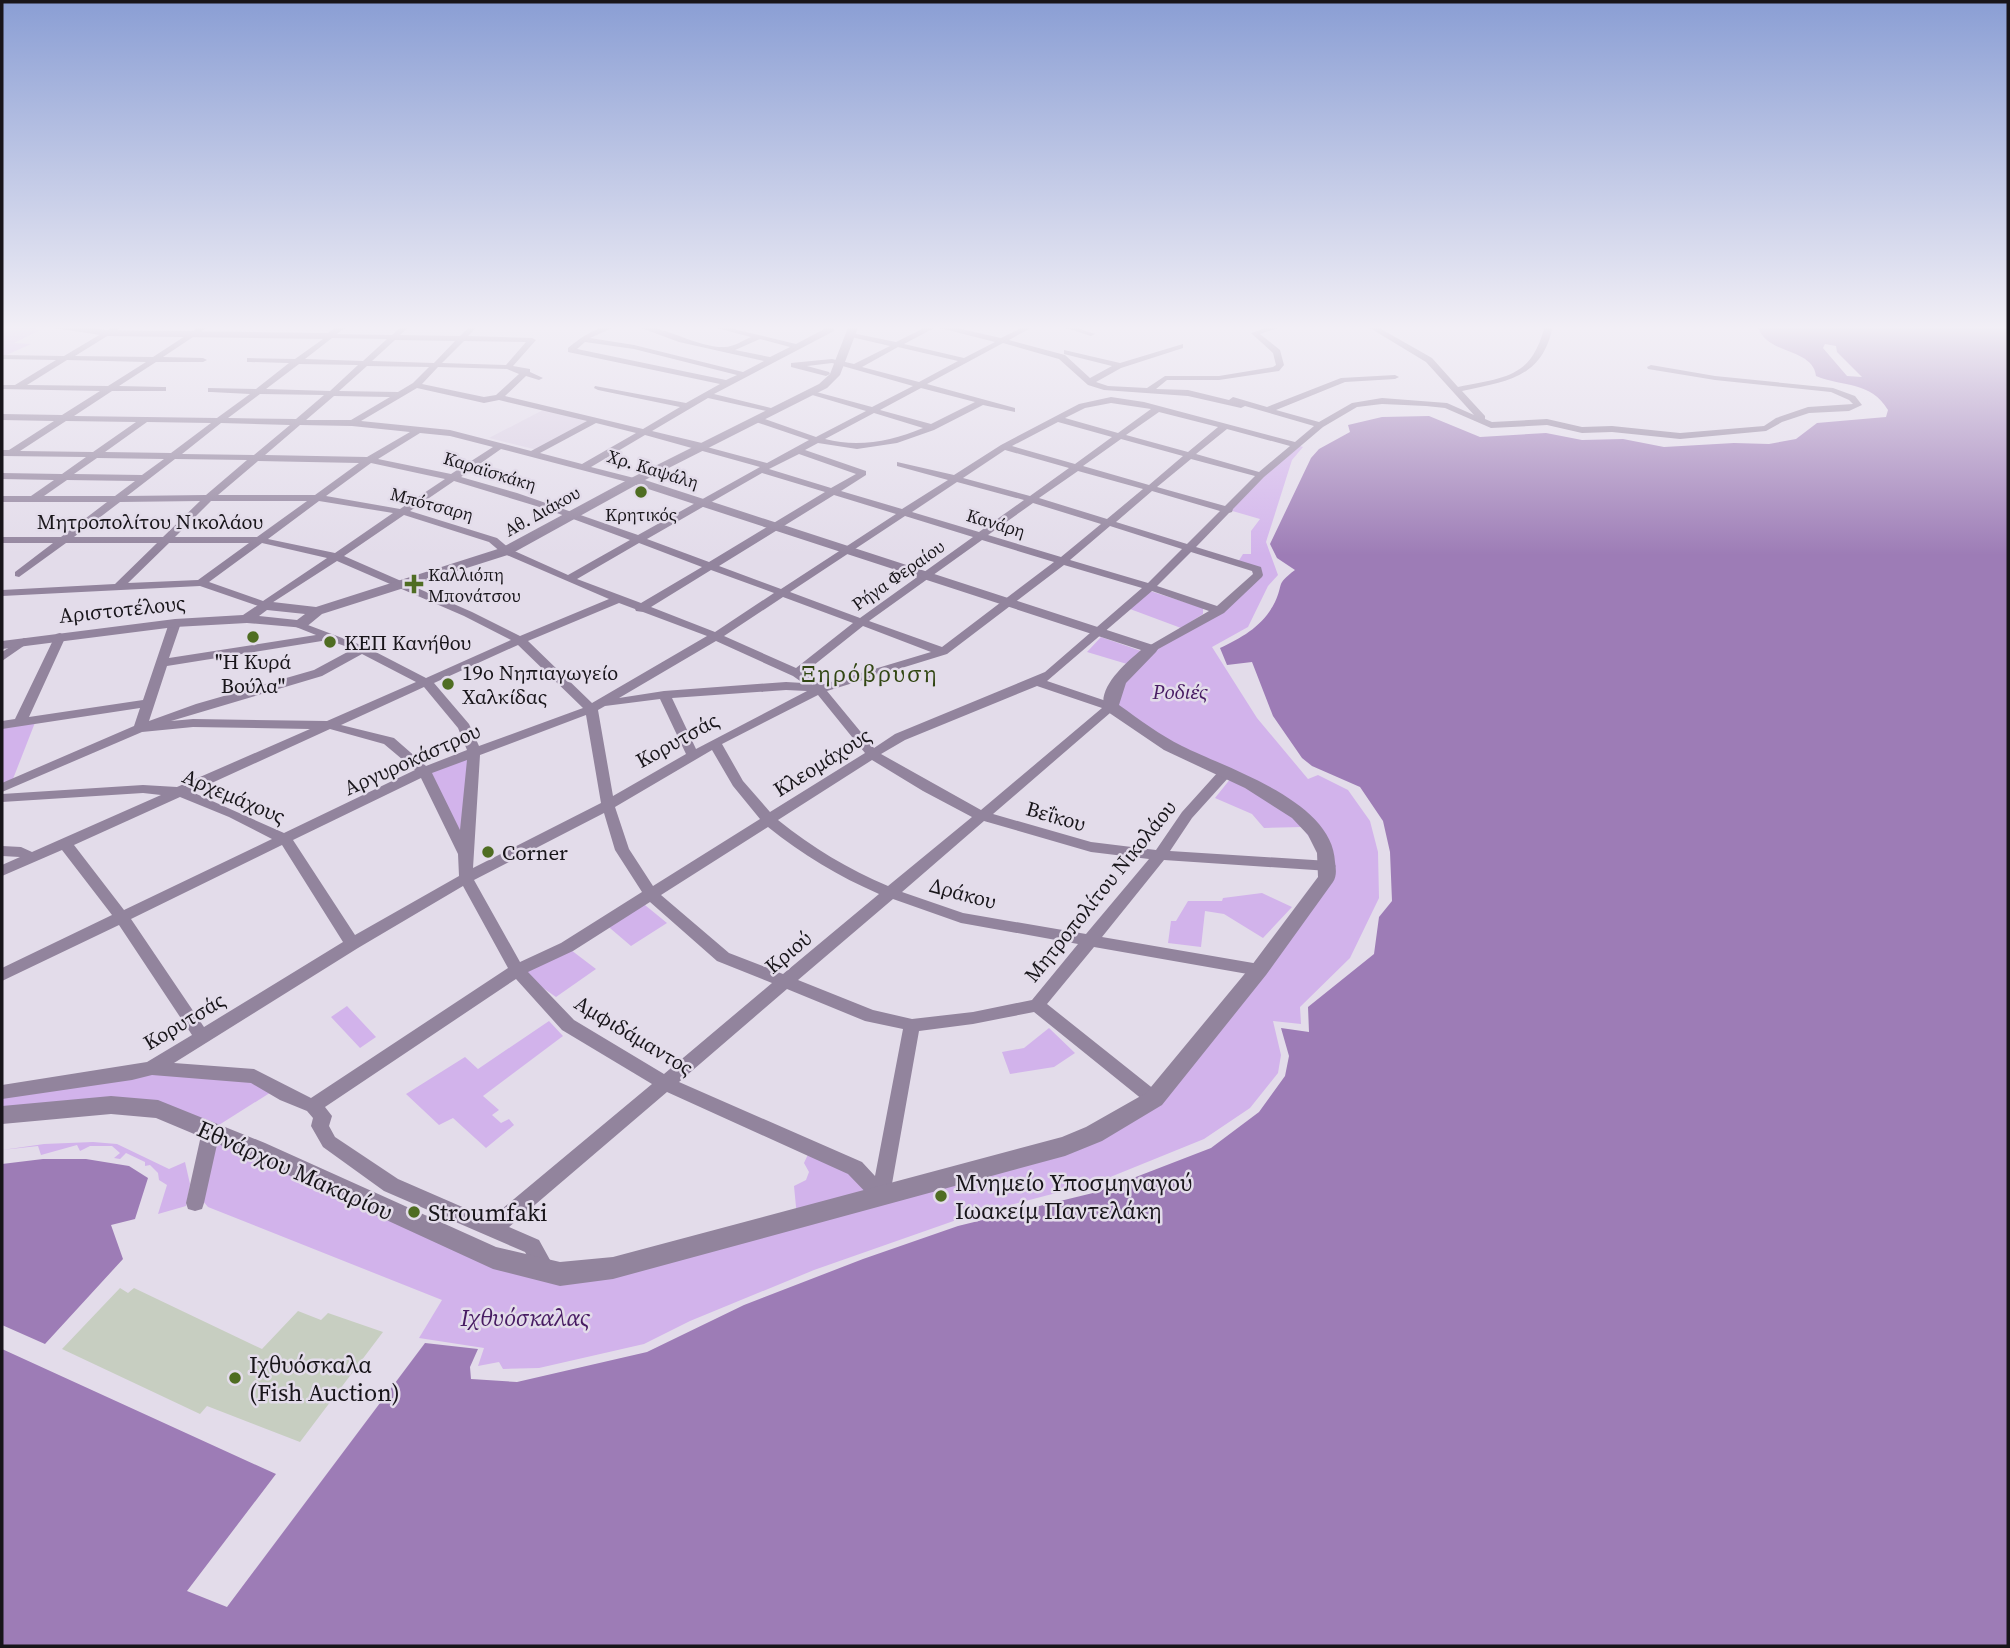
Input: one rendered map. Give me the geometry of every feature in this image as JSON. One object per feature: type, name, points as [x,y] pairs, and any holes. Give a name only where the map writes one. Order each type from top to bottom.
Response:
[{"type":"street","points":[[2,459],[6,453],[90,402]]},
{"type":"street","points":[[19,575],[244,402]]},
{"type":"street","points":[[118,587],[208,499],[321,402]]},
{"type":"street","points":[[352,423],[389,402]]},
{"type":"street","name":"Κανάρη","points":[[514,402],[644,431],[701,447],[901,514],[1150,587],[1220,611]]},
{"type":"street","points":[[666,402],[686,406]]},
{"type":"street","points":[[584,467],[693,402]]},
{"type":"street","points":[[734,402],[772,411]]},
{"type":"street","name":"Αθ. Διάκου","points":[[772,411],[787,402]]},
{"type":"street","name":"Αθ. Διάκου","points":[[317,611],[506,551],[635,481],[791,402]]},
{"type":"street","points":[[845,402],[930,427]]},
{"type":"street","points":[[568,579],[887,402]]},
{"type":"street","points":[[756,419],[838,445],[868,446],[896,440],[930,427],[982,402],[1012,410]]},
{"type":"street","name":"Αργυροκάστρου","points":[[2,975],[424,771],[591,709],[716,636],[1007,448],[1057,419],[1096,402]]},
{"type":"street","name":"Αργυροκάστρου","points":[[1125,402],[1297,445]]},
{"type":"street","points":[[1227,402],[1322,424]]},
{"type":"street","points":[[1234,402],[1241,405]]},
{"type":"street","points":[[1265,411],[1288,402]]},
{"type":"street","name":"Κλεομάχους","points":[[313,1106],[517,970],[567,947],[900,737],[934,725],[992,698],[1038,682],[1150,587],[1261,475],[1322,424],[1362,403],[1382,402]]},
{"type":"street","name":"Κλεομάχους","points":[[1408,402],[1447,406],[1487,424]]},
{"type":"street","points":[[1469,402],[1487,424],[1503,426],[1547,422],[1582,430],[1612,429],[1688,436],[1709,431],[1766,428],[1808,410],[1849,408],[1857,405],[1855,402]]},
{"type":"street","name":"Ρήγα Φεραίου","points":[[797,673],[861,622],[1157,409]]},
{"type":"street","name":"Χρ. Καψάλη","points":[[2,417],[352,423],[420,429],[500,446],[635,481],[1151,649]]},
{"type":"street","points":[[1057,419],[1261,475]]},
{"type":"street","points":[[32,500],[91,455],[144,420]]},
{"type":"street","points":[[532,454],[595,420]]},
{"type":"street","name":"Κορυτσάς","points":[[2,1092],[152,1068],[352,944],[466,878],[608,805],[715,743],[820,688],[943,652],[1010,603],[1224,427]]},
{"type":"street","points":[[201,583],[369,460],[420,429]]},
{"type":"street","points":[[247,620],[335,556],[500,446]]},
{"type":"street","points":[[1007,448],[1229,510]]},
{"type":"street","points":[[640,609],[863,473],[800,451]]},
{"type":"street","name":"Καραϊσκάκη","points":[[6,453],[369,460],[453,476],[572,515],[943,652]]},
{"type":"street","points":[[900,464],[1032,499],[1257,569],[1258,575],[1220,611],[1151,649],[1122,678],[1111,699],[1111,707]]},
{"type":"street","points":[[2,476],[145,478]]},
{"type":"street","name":"Μπότσαρη","points":[[2,499],[116,501],[318,498],[403,512],[493,540],[506,551],[640,609],[716,636],[797,673],[820,688]]},
{"type":"street","name":"Μητροπολίτου Νικολάου","points":[[2,540],[260,540],[335,556],[468,614],[520,640],[591,709],[608,805],[622,850],[651,894],[723,957],[870,1016],[912,1025],[973,1018],[1037,1005],[1160,855],[1187,815],[1224,774]]},
{"type":"street","points":[[2,593],[201,583],[264,606],[317,611]]},
{"type":"street","points":[[2,871],[618,599]]},
{"type":"street","points":[[317,611],[300,625],[362,649],[427,682],[464,727],[474,751]]},
{"type":"street","name":"Αριστοτέλους","points":[[2,645],[175,622],[247,620],[300,625]]},
{"type":"street","points":[[140,728],[175,622]]},
{"type":"street","points":[[20,722],[60,636]]},
{"type":"street","points":[[162,663],[327,637]]},
{"type":"street","points":[[2,658],[24,641]]},
{"type":"street","points":[[2,788],[140,728],[200,707],[318,673],[362,649]]},
{"type":"street","points":[[1037,1005],[1154,1099],[1259,970],[1327,878],[1329,866],[1324,844],[1317,832],[1284,802],[1177,750],[1111,707],[1038,682]]},
{"type":"street","points":[[591,709],[613,702],[664,695],[786,686],[820,688]]},
{"type":"street","name":"Βεΐκου","points":[[820,688],[873,755],[982,816],[1090,847],[1160,855],[1329,866]]},
{"type":"street","points":[[664,695],[693,756]]},
{"type":"street","points":[[2,725],[148,704]]},
{"type":"street","name":"Κριού","points":[[492,1229],[1111,707]]},
{"type":"street","points":[[140,728],[193,723],[328,725],[389,741],[424,771],[465,854]]},
{"type":"street","name":"Δράκου","points":[[715,743],[738,783],[769,820],[802,847],[846,874],[890,894],[961,918],[1259,970]]},
{"type":"street","name":"Αμφιδάμαντος","points":[[474,751],[465,854],[466,878],[517,970],[568,1025],[665,1083],[855,1168],[881,1195]]},
{"type":"street","name":"Αρχεμάχους","points":[[2,798],[143,789],[180,792],[234,814],[285,839],[352,944]]},
{"type":"street","points":[[65,843],[122,918],[202,1037]]},
{"type":"street","points":[[2,851],[21,852],[32,858]]},
{"type":"street","points":[[881,1195],[912,1025]]},
{"type":"street","points":[[152,1068],[254,1076],[286,1095],[313,1106],[323,1116],[320,1126],[329,1142],[391,1185],[532,1246],[545,1269]]},
{"type":"street","name":"Εθνάρχου Μακαρίου","points":[[2,1115],[111,1105],[158,1110],[211,1130],[473,1250],[493,1258],[560,1274],[613,1268],[1065,1146],[1094,1134],[1154,1099]]},
{"type":"street","points":[[195,1203],[211,1130]]},
{"type":"shaded area","points":[[1882,402],[2008,402],[2008,1646],[2,1646],[2,1349],[276,1474],[187,1591],[227,1607],[425,1343],[478,1349],[470,1367],[471,1379],[517,1382],[647,1352],[744,1305],[863,1259],[958,1226],[1097,1192],[1211,1148],[1259,1112],[1285,1076],[1289,1056],[1281,1028],[1309,1032],[1308,1007],[1374,954],[1379,917],[1392,901],[1390,852],[1383,821],[1360,787],[1312,766],[1302,758],[1273,716],[1252,662],[1227,665],[1220,648],[1244,635],[1265,618],[1275,602],[1282,582],[1295,570],[1277,558],[1270,544],[1311,458],[1319,449],[1350,432],[1348,425],[1382,417],[1429,416],[1480,437],[1546,433],[1582,440],[1623,439],[1664,447],[1769,444],[1796,439],[1817,423],[1886,417],[1888,410]]},
{"type":"shaded area","points":[[543,410],[591,421],[538,450],[489,438]]},
{"type":"shaded area","points":[[43,1159],[86,1159],[129,1166],[148,1178],[135,1219],[111,1225],[123,1259],[45,1344],[2,1325],[2,1164]]},
{"type":"green space","points":[[1297,445],[1303,447],[1292,460],[1266,542],[1278,575],[1268,586],[1248,627],[1212,647],[1257,718],[1308,779],[1318,775],[1348,790],[1370,821],[1378,852],[1379,898],[1350,958],[1300,1007],[1301,1024],[1273,1021],[1281,1055],[1278,1073],[1250,1108],[1204,1139],[1098,1182],[965,1217],[814,1270],[690,1321],[644,1344],[539,1368],[503,1369],[499,1362],[478,1366],[484,1348],[419,1338],[442,1300],[208,1207],[197,1194],[211,1131],[158,1109],[65,1107],[2,1115],[2,1092],[132,1073],[254,1076],[276,1089],[211,1130],[560,1274],[797,1217],[794,1186],[806,1180],[809,1172],[804,1163],[811,1148],[881,1195],[1065,1146],[1154,1099],[1329,866],[1302,827],[1264,828],[1252,814],[1215,798],[1231,778],[1142,728],[1111,699],[1146,653],[1224,607],[1248,584],[1257,569],[1238,562],[1243,554],[1251,554],[1251,531],[1260,519],[1229,510]]},
{"type":"green space","points":[[1150,591],[1203,608],[1203,614],[1181,628],[1130,609]]},
{"type":"green space","points":[[1101,637],[1141,651],[1127,664],[1087,652]]},
{"type":"green space","points":[[36,720],[11,784],[2,788],[3,725]]},
{"type":"green space","points":[[474,751],[465,854],[424,771]]},
{"type":"green space","points":[[1262,893],[1292,907],[1263,938],[1224,914],[1205,911],[1201,947],[1168,943],[1171,921],[1176,921],[1188,901],[1222,901],[1223,898]]},
{"type":"green space","points":[[640,901],[667,923],[631,946],[604,923]]},
{"type":"green space","points":[[567,947],[596,969],[556,997],[517,970]]},
{"type":"green space","points":[[347,1006],[376,1037],[360,1048],[331,1017]]},
{"type":"green space","points":[[549,1021],[563,1036],[483,1096],[499,1110],[492,1115],[501,1123],[509,1119],[514,1125],[486,1148],[453,1118],[439,1125],[406,1094],[465,1057],[478,1069]]},
{"type":"green space","points":[[1049,1028],[1075,1053],[1054,1067],[1010,1074],[1002,1052],[1024,1048]]},
{"type":"green space","points":[[44,1144],[117,1144],[169,1169],[185,1162],[190,1184],[186,1206],[158,1214],[167,1185],[159,1180],[158,1173],[150,1165],[145,1166],[145,1162],[126,1153],[120,1159],[114,1158],[120,1153],[112,1146],[90,1146],[80,1151],[77,1145],[41,1155],[38,1146],[2,1150]]},
{"type":"building","name":"Ιχθυόσκαλα (Fish Auction)","points":[[120,1288],[128,1293],[134,1288],[262,1349],[298,1311],[321,1320],[328,1313],[383,1332],[300,1442],[207,1406],[200,1414],[62,1349]]},
{"type":"place","name":"Κρητικός","points":[[641,492]]},
{"type":"place","name":"Καλλιόπη Μπονάτσου","points":[[414,584]]},
{"type":"place","name":"\"Η Κυρά Βούλα\"","points":[[253,637]]},
{"type":"place","name":"ΚΕΠ Κανήθου","points":[[330,642]]},
{"type":"place","name":"19ο Νηπιαγωγείο Χαλκίδας","points":[[448,684]]},
{"type":"place","name":"Corner","points":[[488,852]]},
{"type":"place","name":"Μνημείο Υποσμηναγού Ιωακείμ Παντελάκη","points":[[941,1196]]},
{"type":"place","name":"Stroumfaki","points":[[414,1212]]},
{"type":"place","name":"Ιχθυόσκαλα (Fish Auction)","points":[[235,1378]]},
{"type":"district","name":"Ξηρόβρυση","points":[[870,673]]},
{"type":"park label","name":"Ροδιές","points":[[1180,691]]},
{"type":"park label","name":"Ιχθυόσκαλας","points":[[525,1317]]}]
